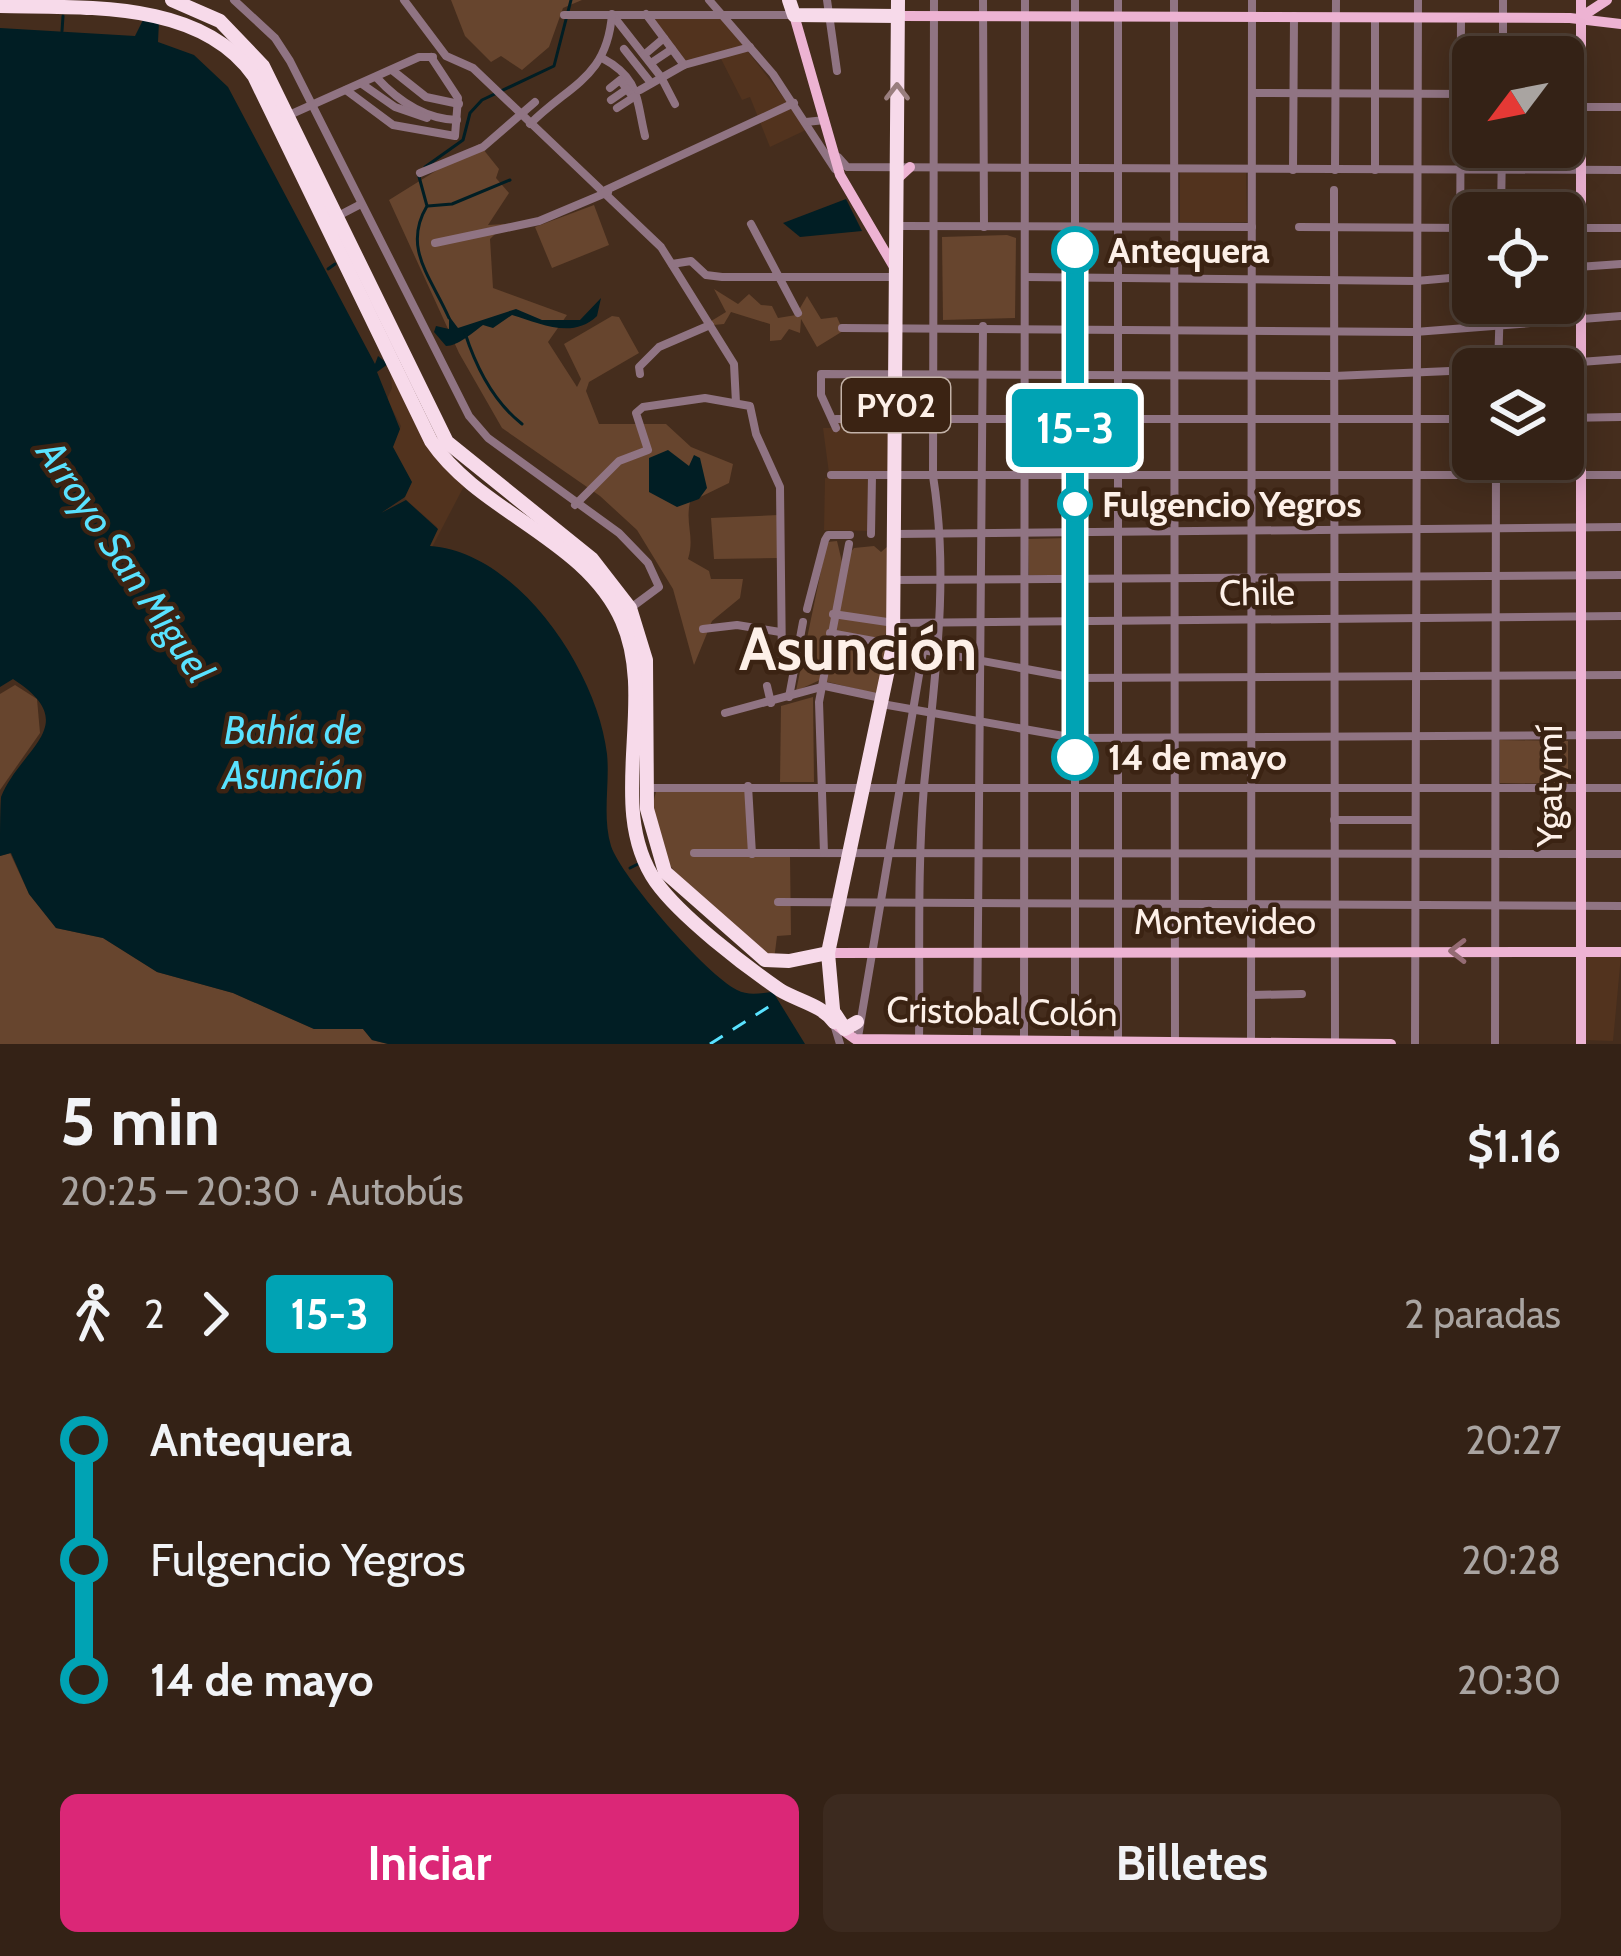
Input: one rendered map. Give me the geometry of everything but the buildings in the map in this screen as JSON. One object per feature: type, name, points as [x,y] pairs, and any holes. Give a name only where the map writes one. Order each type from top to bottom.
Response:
[{"type":"highway","points":[[172,0],[205,11],[238,34],[263,66],[330,220]]},
{"type":"highway","points":[[0,6],[75,4],[150,10],[201,24],[236,51],[330,220],[444,459],[607,595],[628,635],[641,695]]},
{"type":"highway","points":[[792,8],[898,14]]},
{"type":"highway","name":"PY02","points":[[893,623],[901,171],[898,14]]},
{"type":"highway","points":[[396,357],[453,450],[592,559],[633,613],[646,660],[636,832],[656,881],[782,991],[834,1016],[846,1029],[857,1022]]},
{"type":"highway","points":[[834,1016],[836,908],[893,646],[893,623]]},
{"type":"highway","points":[[641,727],[646,768],[640,787],[652,842],[675,885],[753,952],[789,962],[832,953]]},
{"type":"highway","points":[[782,991],[777,978],[789,962]]},
{"type":"main road","name":"Ygatymí","points":[[1578,0],[1585,20],[1584,40]]},
{"type":"main road","points":[[1585,20],[1607,0]]},
{"type":"main road","name":"PY02","points":[[792,8],[837,167],[897,277]]},
{"type":"main road","points":[[898,14],[1621,21]]},
{"type":"main road","name":"Ygatymí","points":[[1581,170],[1581,192]]},
{"type":"main road","name":"Ygatymí","points":[[1578,1044],[1579,480]]},
{"type":"main road","name":"Montevideo","points":[[832,953],[1621,952]]},
{"type":"main road","name":"Cristobal Colón","points":[[834,1016],[856,1041],[1391,1044]]},
{"type":"street","points":[[234,0],[283,49],[478,428],[639,551],[660,585],[633,613]]},
{"type":"street","points":[[404,0],[446,56]]},
{"type":"street","points":[[709,0],[794,103],[837,167],[901,171],[934,167],[1621,170]]},
{"type":"street","points":[[919,1042],[924,787],[942,622],[942,534],[933,476],[934,0]]},
{"type":"street","points":[[982,0],[984,227]]},
{"type":"street","points":[[1024,1042],[1025,0]]},
{"type":"street","points":[[1075,0],[1076,1043]]},
{"type":"street","points":[[1118,0],[1118,1043]]},
{"type":"street","points":[[1174,0],[1175,1044]]},
{"type":"street","points":[[1251,1043],[1252,0]]},
{"type":"street","points":[[1335,170],[1336,0]]},
{"type":"street","points":[[1415,1044],[1418,0]]},
{"type":"street","points":[[1503,0],[1503,36]]},
{"type":"street","points":[[564,15],[722,15],[792,8]]},
{"type":"street","points":[[828,8],[837,71]]},
{"type":"street","points":[[646,14],[684,65]]},
{"type":"street","points":[[612,15],[662,76],[675,104]]},
{"type":"street","points":[[530,124],[572,94],[602,58],[612,15]]},
{"type":"street","points":[[1293,170],[1294,16]]},
{"type":"street","points":[[1375,17],[1375,170]]},
{"type":"street","points":[[1461,17],[1461,36]]},
{"type":"street","points":[[621,68],[627,33]]},
{"type":"street","points":[[635,64],[664,38]]},
{"type":"street","points":[[614,104],[684,65],[750,47]]},
{"type":"street","points":[[624,49],[651,83]]},
{"type":"street","points":[[646,58],[661,57],[672,49]]},
{"type":"street","points":[[287,116],[431,57],[446,56],[473,68],[607,191],[672,264],[737,373],[736,403]]},
{"type":"street","points":[[346,90],[382,118],[408,130],[454,136],[459,104],[448,78],[431,57]]},
{"type":"street","points":[[661,57],[672,72]]},
{"type":"street","points":[[602,58],[621,68],[635,92],[645,136]]},
{"type":"street","points":[[392,70],[426,97],[459,104]]},
{"type":"street","points":[[376,76],[400,100],[441,119]]},
{"type":"street","points":[[610,88],[620,80],[635,92]]},
{"type":"street","points":[[361,83],[395,107],[457,120]]},
{"type":"street","points":[[1252,93],[1452,94]]},
{"type":"street","points":[[1584,101],[1621,106]]},
{"type":"street","points":[[420,173],[483,147],[535,102]]},
{"type":"street","points":[[435,243],[539,221],[794,103]]},
{"type":"street","points":[[806,122],[824,117]]},
{"type":"street","points":[[1502,170],[1502,192]]},
{"type":"street","points":[[1460,171],[1460,192]]},
{"type":"street","points":[[1334,190],[1336,1044]]},
{"type":"street","points":[[330,220],[361,204]]},
{"type":"street","points":[[751,224],[798,313]]},
{"type":"street","points":[[898,226],[1252,227]]},
{"type":"street","points":[[1299,227],[1452,228]]},
{"type":"street","points":[[1584,228],[1621,228]]},
{"type":"street","points":[[672,264],[695,263],[710,276],[897,277]]},
{"type":"street","points":[[1584,267],[1621,264]]},
{"type":"street","points":[[1024,278],[1452,278]]},
{"type":"street","points":[[1584,319],[1621,316]]},
{"type":"street","points":[[842,328],[1415,332],[1522,324]]},
{"type":"street","points":[[640,374],[639,367],[659,347],[710,325]]},
{"type":"street","points":[[1498,348],[1499,326]]},
{"type":"street","points":[[977,1042],[983,327]]},
{"type":"street","points":[[1584,362],[1621,359]]},
{"type":"street","points":[[1452,372],[1414,376],[821,374],[821,395],[836,423],[1452,420]]},
{"type":"street","points":[[575,505],[619,461],[648,450],[636,412],[643,406],[705,398],[750,406],[756,434],[780,487],[782,663]]},
{"type":"street","points":[[1584,417],[1621,417]]},
{"type":"street","points":[[830,475],[1452,476]]},
{"type":"street","points":[[871,534],[872,476]]},
{"type":"street","points":[[1584,476],[1621,476]]},
{"type":"street","points":[[1495,1044],[1496,480]]},
{"type":"street","points":[[895,534],[1621,527]]},
{"type":"street","points":[[807,609],[828,535],[850,540],[821,688],[824,853]]},
{"type":"street","points":[[894,580],[1621,574]]},
{"type":"street","name":"Chile","points":[[833,614],[893,623],[1621,616]]},
{"type":"street","points":[[788,698],[803,622]]},
{"type":"street","points":[[703,629],[737,626],[780,632]]},
{"type":"street","points":[[830,633],[1075,678],[1621,675]]},
{"type":"street","points":[[856,1041],[923,651]]},
{"type":"street","points":[[767,686],[771,703]]},
{"type":"street","points":[[725,713],[821,688],[934,715],[1075,738],[1621,735]]},
{"type":"street","points":[[646,768],[653,782],[664,787]]},
{"type":"street","points":[[748,786],[752,854]]},
{"type":"street","points":[[640,787],[1621,788]]},
{"type":"street","points":[[1334,820],[1414,820]]},
{"type":"street","points":[[694,854],[1621,854]]},
{"type":"street","points":[[778,902],[836,908],[1334,903],[1621,906]]},
{"type":"street","points":[[1251,995],[1302,993]]},
{"type":"street","points":[[834,1016],[840,1044]]},
{"type":"shaded area","points":[[451,0],[582,0],[563,8],[549,47],[522,70],[501,56],[491,62],[465,36]]},
{"type":"shaded area","points":[[652,18],[722,18],[808,129],[770,147],[750,97],[742,100],[718,53],[685,64]]},
{"type":"shaded area","points":[[479,144],[499,169],[496,178],[509,193],[488,225],[505,224],[490,239],[493,288],[567,315],[548,342],[577,387],[581,379],[564,344],[612,316],[619,317],[639,353],[589,382],[586,391],[599,424],[666,424],[691,447],[733,464],[729,483],[690,502],[688,559],[709,571],[711,579],[743,579],[740,598],[712,621],[694,665],[673,589],[637,530],[600,496],[502,428],[459,353],[389,200]]},
{"type":"shaded area","points":[[1180,172],[1246,173],[1247,222],[1180,222]]},
{"type":"shaded area","points":[[594,205],[609,245],[552,268],[535,227]]},
{"type":"shaded area","points":[[942,237],[1016,238],[1015,318],[943,320]]},
{"type":"shaded area","points":[[714,289],[738,304],[749,294],[761,305],[772,306],[778,318],[796,315],[807,296],[821,319],[837,317],[843,331],[817,347],[801,319],[800,333],[789,329],[781,340],[770,341],[770,324],[731,312],[724,324],[703,326],[726,312]]},
{"type":"shaded area","points":[[390,367],[471,487],[463,488],[429,553],[410,542],[432,538],[437,527],[404,498],[411,481],[392,448],[401,426],[387,399],[392,388]]},
{"type":"shaded area","points":[[839,421],[893,423],[894,473],[829,473],[823,428],[837,428]]},
{"type":"shaded area","points":[[825,478],[870,479],[869,531],[824,530]]},
{"type":"shaded area","points":[[778,515],[778,558],[714,559],[711,518]]},
{"type":"shaded area","points":[[1070,538],[1070,575],[1029,575],[1028,539]]},
{"type":"shaded area","points":[[837,541],[842,562],[854,548],[874,546],[881,552],[887,547],[887,632],[881,641],[865,640],[886,649],[877,694],[820,680],[796,691],[827,542]]},
{"type":"shaded area","points":[[15,685],[37,699],[40,733],[0,790],[0,694]]},
{"type":"shaded area","points":[[813,697],[814,782],[780,782],[781,706]]},
{"type":"shaded area","points":[[1500,740],[1568,741],[1568,784],[1500,783]]},
{"type":"shaded area","points":[[745,791],[749,851],[715,856],[790,857],[791,935],[777,936],[774,960],[689,888],[658,843],[653,818],[656,792]]},
{"type":"shaded area","points":[[10,853],[29,894],[56,928],[103,938],[157,972],[233,993],[314,1029],[363,1029],[372,1040],[388,1044],[0,1044],[0,856]]},
{"type":"shaded area","points":[[1585,955],[1621,956],[1613,1041],[1584,1040]]},
{"type":"water","name":"Bahía de Asunción","points":[[143,20],[159,21],[158,42],[194,55],[228,87],[375,364],[378,356],[388,364],[377,372],[400,429],[393,447],[412,482],[405,497],[381,513],[406,500],[438,529],[430,546],[463,553],[494,570],[548,622],[571,654],[600,722],[607,754],[608,835],[618,861],[667,924],[723,981],[746,993],[773,992],[805,1044],[388,1044],[372,1040],[363,1029],[314,1029],[233,993],[157,972],[103,938],[56,928],[29,894],[11,853],[0,856],[1,797],[46,723],[34,695],[13,679],[0,687],[0,28],[135,36]]},
{"type":"water","points":[[846,199],[862,231],[800,237],[783,223]]},
{"type":"water","points":[[601,298],[597,316],[577,327],[556,328],[512,315],[493,328],[483,325],[446,346],[434,332],[436,326],[449,329],[449,316],[458,328],[516,309],[542,320],[580,320]]},
{"type":"water","points":[[668,450],[689,466],[694,455],[700,458],[707,488],[699,499],[677,507],[649,492],[649,458]]},
{"type":"waterway","points":[[425,167],[463,140],[470,113],[482,100],[554,66],[571,0]]},
{"type":"waterway","points":[[62,31],[63,16]]},
{"type":"waterway","points":[[418,173],[427,206],[417,235],[418,249],[449,318]]},
{"type":"waterway","points":[[428,206],[452,204],[510,180]]},
{"type":"waterway","points":[[328,269],[335,264]]},
{"type":"waterway","points":[[465,333],[487,383],[522,424]]},
{"type":"waterway","points":[[630,868],[638,864]]},
{"type":"ferry route","points":[[710,1044],[770,1006]]},
{"type":"bus line","name":"15-3","points":[[1075,250],[1075,757]]},
{"type":"place","name":"Antequera","points":[[1075,250]]},
{"type":"place","name":"Fulgencio Yegros","points":[[1075,504]]},
{"type":"place","name":"14 de mayo","points":[[1075,757]]},
{"type":"district","name":"Asunción","points":[[858,649]]},
{"type":"water label","name":"Arroyo San Miguel","points":[[126,561]]}]
